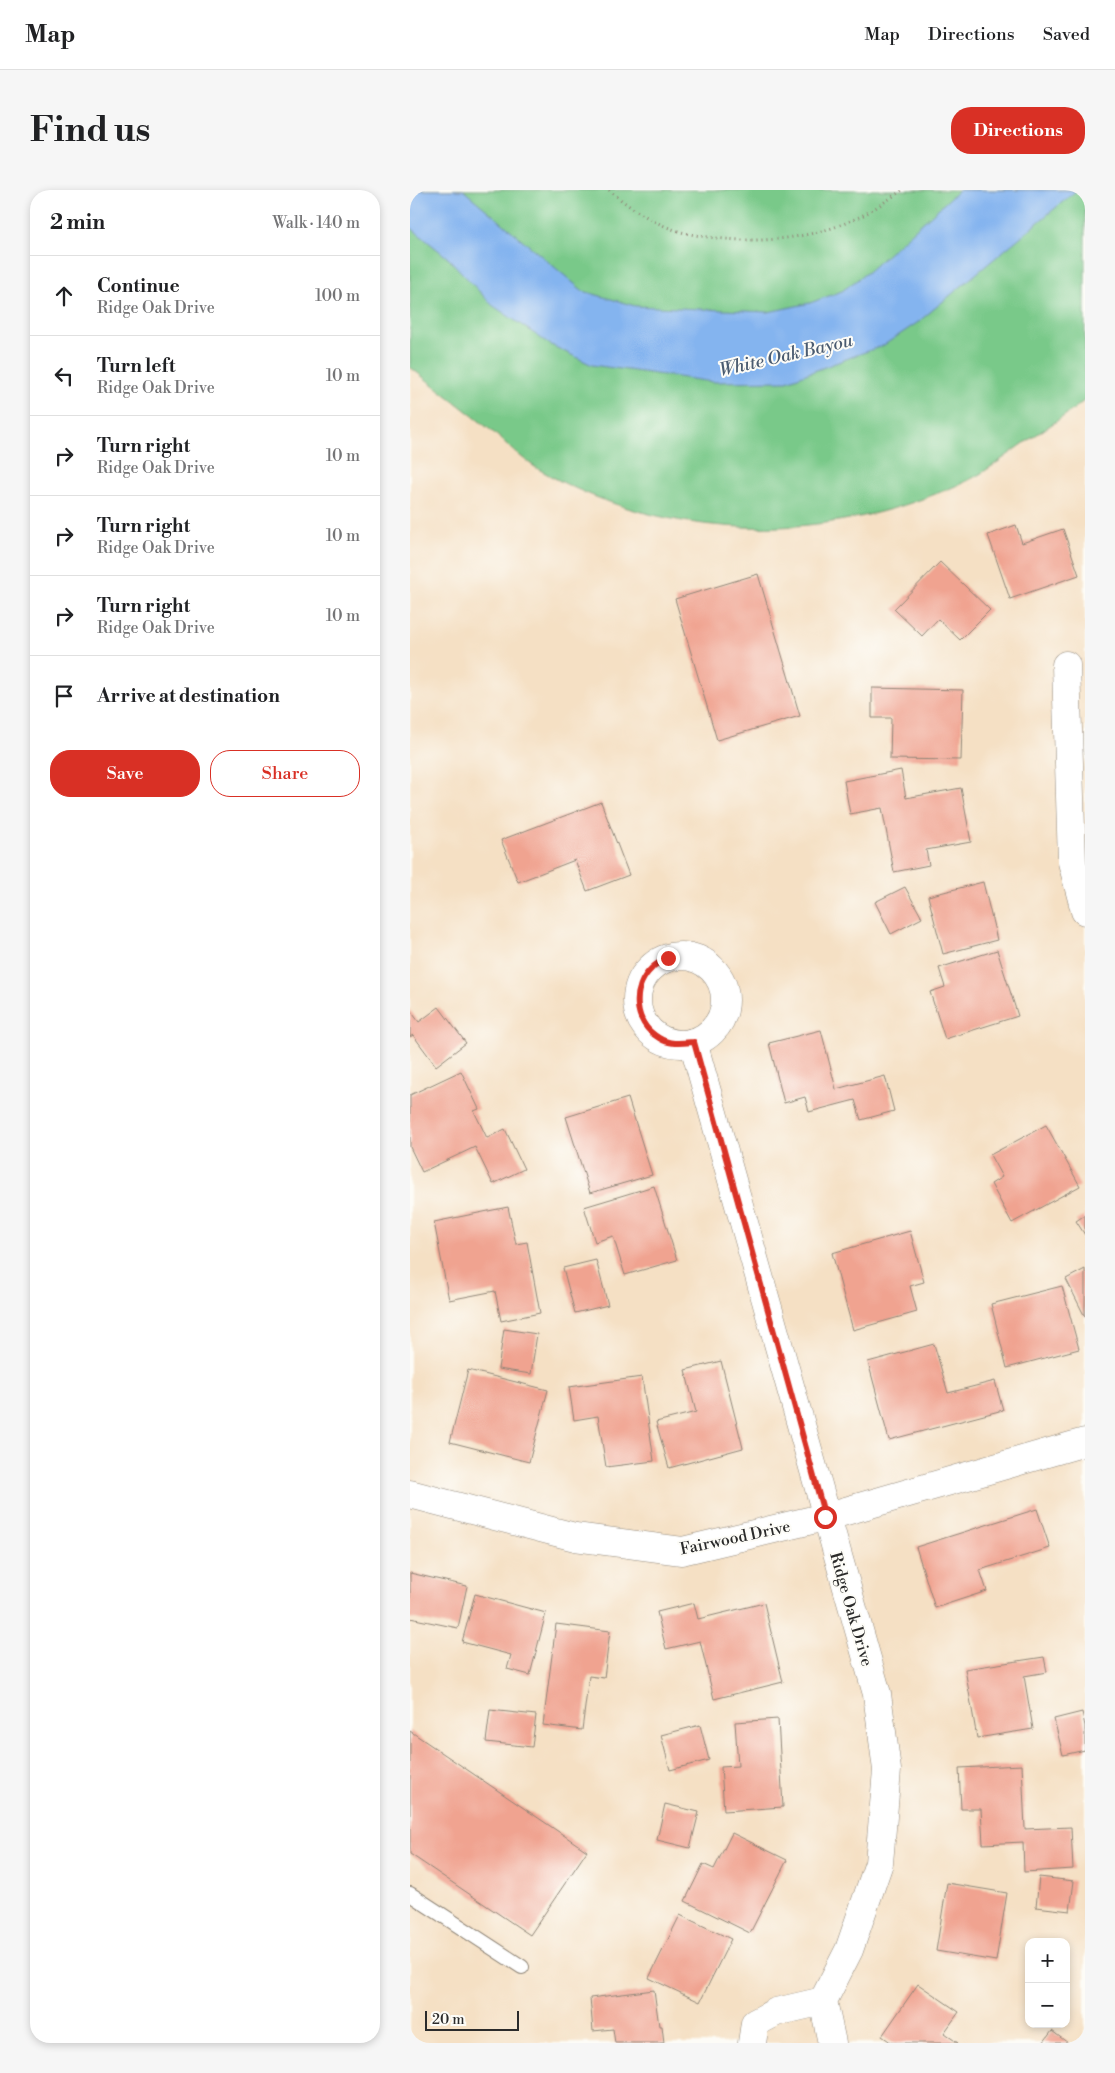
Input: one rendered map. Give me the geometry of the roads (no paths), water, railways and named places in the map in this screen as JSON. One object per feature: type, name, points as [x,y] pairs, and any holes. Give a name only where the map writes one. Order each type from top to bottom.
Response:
[{"type":"street","points":[[1066,665],[1072,862],[1085,911]]},
{"type":"street","name":"Ridge Oak Drive","points":[[694,1042],[825,1517],[876,1694],[888,1770],[879,1863],[850,1950],[823,2001]]},
{"type":"street","name":"Fairwood Drive","points":[[410,1494],[575,1537],[682,1551],[825,1517],[1085,1442]]},
{"type":"street","points":[[752,2043],[756,2023],[776,2012],[823,2001],[832,2043]]},
{"type":"lane","points":[[410,1894],[522,1967]]},
{"type":"water","name":"White Oak Bayou","points":[[410,190],[463,190],[583,291],[635,306],[768,312],[810,303],[842,291],[869,271],[959,190],[1077,190],[917,323],[884,345],[787,381],[713,382],[592,365],[551,345],[492,305],[448,258],[410,227]]}]
